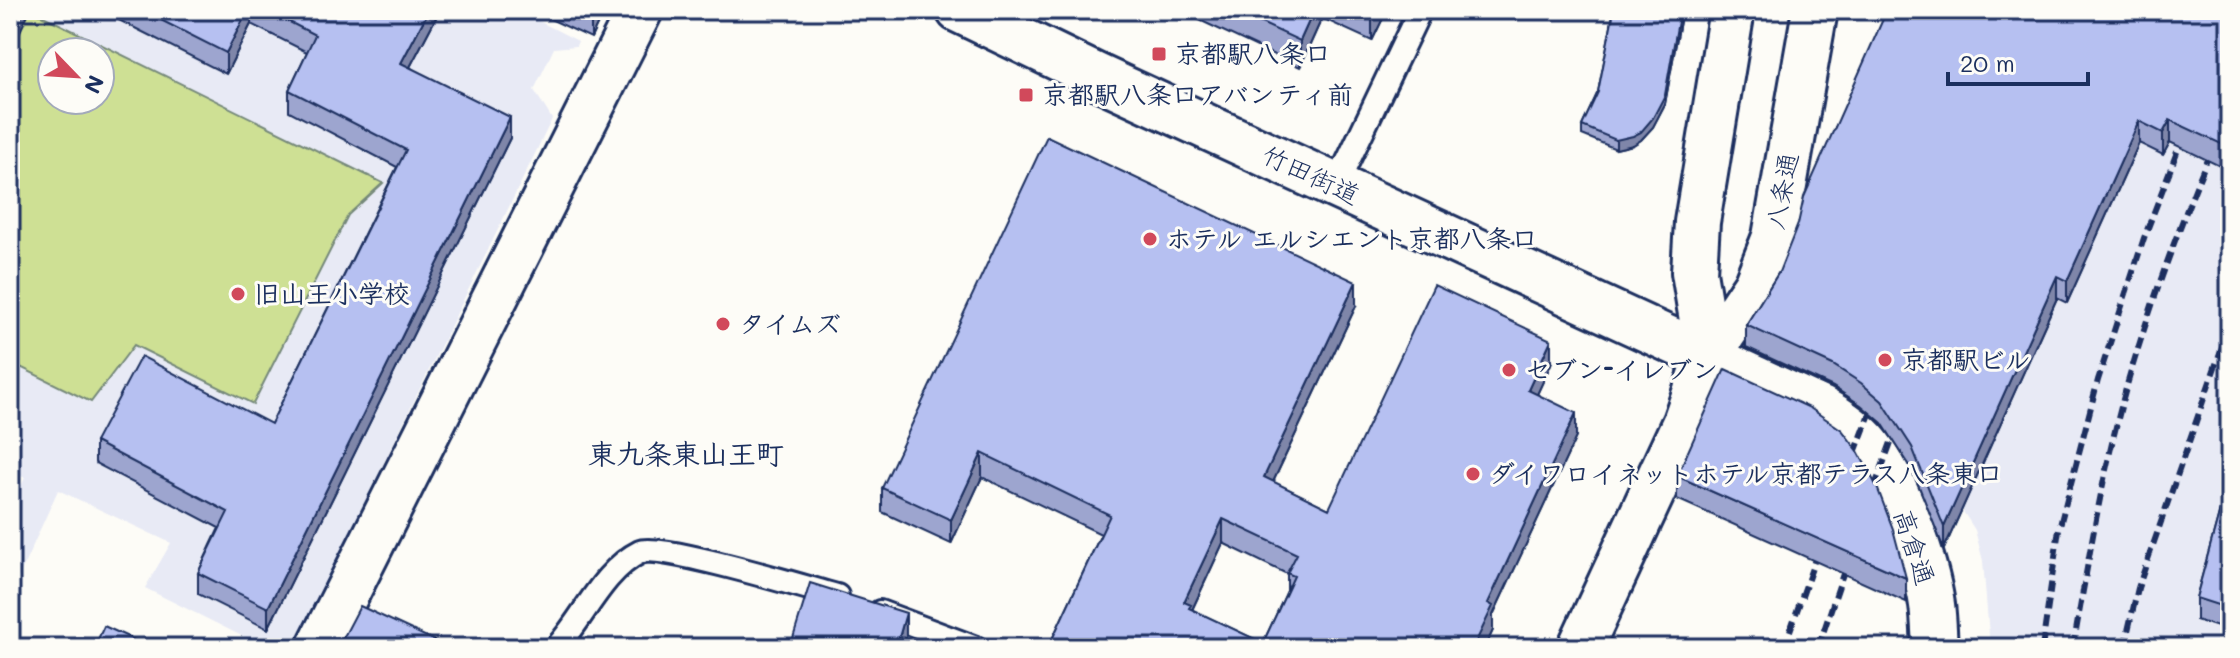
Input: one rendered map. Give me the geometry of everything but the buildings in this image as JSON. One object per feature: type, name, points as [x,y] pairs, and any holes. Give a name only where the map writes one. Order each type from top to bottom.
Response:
[{"type":"street","points":[[319,648],[640,10]]},
{"type":"street","name":"竹田街道","points":[[959,10],[1708,356]]},
{"type":"street","name":"八条通","points":[[1708,356],[1694,272],[1697,222],[1732,10]]},
{"type":"street","name":"八条通","points":[[1580,648],[1685,422],[1708,356],[1756,285],[1775,237],[1815,10]]},
{"type":"street","name":"高倉通","points":[[1708,356],[1821,409],[1846,424],[1870,447],[1895,491],[1913,536],[1932,603],[1935,648]]},
{"type":"lane","points":[[1336,186],[1420,10]]},
{"type":"lane","points":[[556,648],[609,577],[643,550],[696,559],[858,604],[976,648]]},
{"type":"shaded area","name":"旧山王小学校","points":[[10,10],[517,10],[578,41],[576,46],[554,48],[534,90],[552,119],[293,648],[266,648],[145,588],[171,543],[58,490],[10,596],[10,507],[25,478],[10,470]]},
{"type":"shaded area","points":[[2199,10],[2230,10],[2230,648],[1990,648],[1983,561],[1975,530],[1962,510],[2057,298],[2067,302]]},
{"type":"green space","points":[[10,10],[31,10],[84,36],[36,36],[36,116],[116,116],[116,52],[383,183],[348,215],[253,404],[134,345],[91,402],[10,362]]},
{"type":"railway","points":[[2073,648],[2102,487],[2125,392],[2173,247],[2230,106]]},
{"type":"railway","points":[[2042,648],[2059,529],[2098,380],[2144,238],[2187,126]]},
{"type":"railway","points":[[2124,648],[2138,588],[2230,324]]},
{"type":"railway","points":[[1848,471],[1878,393]]},
{"type":"railway","points":[[1868,505],[1900,418]]},
{"type":"railway","points":[[1784,648],[1822,539]]},
{"type":"railway","points":[[1818,648],[1850,553]]},
{"type":"place","name":"京都駅八条口","points":[[1159,54]]},
{"type":"place","name":"京都駅八条口アバンティ前","points":[[1026,95]]},
{"type":"place","name":"ホテル エルシエント京都八条口","points":[[1150,239]]},
{"type":"place","name":"旧山王小学校","points":[[238,294]]},
{"type":"place","name":"タイムズ","points":[[723,324]]},
{"type":"place","name":"京都駅ビル","points":[[1885,360]]},
{"type":"place","name":"セブン-イレブン","points":[[1509,370]]},
{"type":"place","name":"ダイワロイネットホテル京都テラス八条東口","points":[[1473,474]]},
{"type":"district","name":"東九条東山王町","points":[[686,454]]}]
